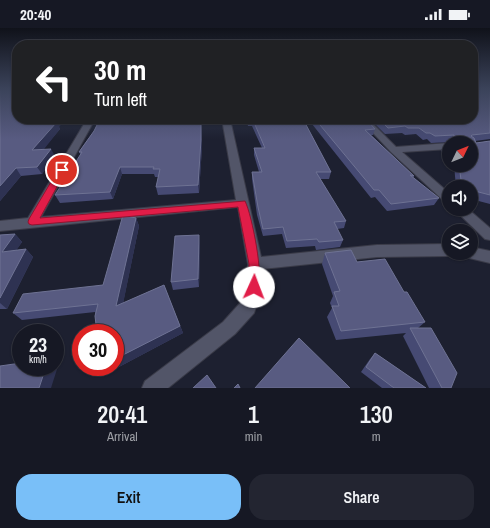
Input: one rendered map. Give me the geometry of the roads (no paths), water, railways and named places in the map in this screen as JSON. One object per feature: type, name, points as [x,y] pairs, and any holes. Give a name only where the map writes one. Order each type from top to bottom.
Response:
[{"type":"street","points":[[32,222],[88,124]]},
{"type":"street","points":[[152,388],[229,328],[248,307],[254,287],[255,264],[227,124]]},
{"type":"street","points":[[369,124],[394,150],[442,193]]},
{"type":"street","points":[[394,150],[442,147]]},
{"type":"street","points":[[0,226],[242,203]]},
{"type":"street","points":[[468,216],[490,235]]},
{"type":"street","points":[[255,264],[395,250],[423,248],[442,249]]},
{"type":"street","points":[[478,254],[490,256]]}]
